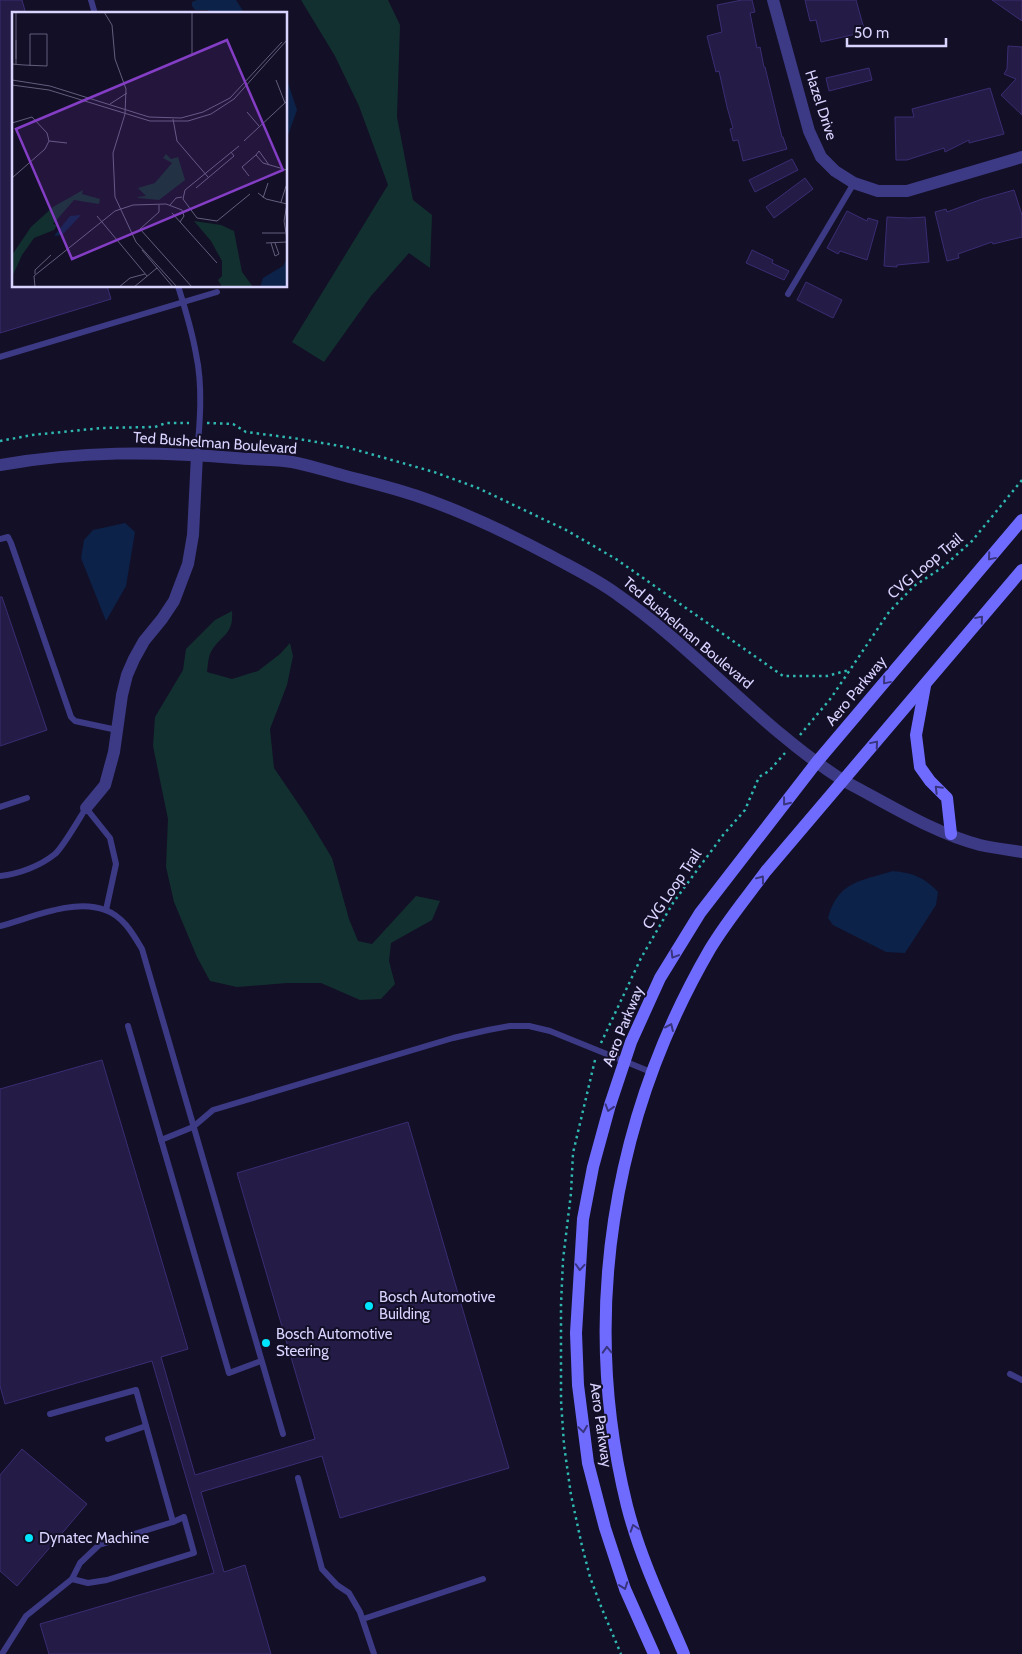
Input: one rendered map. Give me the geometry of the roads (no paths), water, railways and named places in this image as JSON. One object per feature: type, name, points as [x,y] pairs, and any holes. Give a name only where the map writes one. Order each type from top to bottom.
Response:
[{"type":"main road","name":"Aero Parkway","points":[[654,1654],[625,1589],[605,1528],[588,1462],[578,1385],[576,1334],[583,1219],[593,1167],[624,1061],[660,978],[700,913],[816,764],[1022,520]]},
{"type":"main road","name":"Aero Parkway","points":[[684,1654],[647,1569],[628,1506],[613,1435],[608,1397],[607,1288],[613,1221],[623,1167],[651,1072],[691,983],[731,917],[766,871],[1022,570]]},
{"type":"main road","points":[[925,683],[916,735],[917,753],[920,767],[930,781],[947,798],[951,834]]},
{"type":"street","name":"Hazel Drive","points":[[773,0],[809,132],[821,157],[835,171],[854,183],[878,191],[907,191],[1022,157]]},
{"type":"street","name":"Ted Bushelman Boulevard","points":[[0,465],[49,458],[152,452],[291,462],[374,483],[419,497],[517,538],[590,577],[625,600],[700,662],[816,764],[844,781],[921,821],[951,834],[979,844],[1022,852]]},
{"type":"street","points":[[86,808],[105,785],[114,752],[116,730],[127,675],[144,641],[174,601],[188,564],[193,535],[197,455]]},
{"type":"lane","points":[[788,294],[854,183]]},
{"type":"lane","points":[[178,288],[197,355],[200,422],[197,455]]},
{"type":"lane","points":[[0,357],[217,292]]},
{"type":"lane","points":[[0,539],[8,536],[11,543],[71,717],[75,721],[116,730]]},
{"type":"lane","points":[[0,807],[27,798]]},
{"type":"lane","points":[[0,876],[24,871],[56,854],[86,808],[110,838],[116,864],[106,910]]},
{"type":"lane","points":[[0,926],[69,907],[87,906],[106,910],[117,917],[131,931],[142,949],[283,1434]]},
{"type":"lane","points":[[128,1026],[229,1373],[262,1361]]},
{"type":"lane","points":[[161,1140],[193,1127],[213,1110],[441,1042],[510,1026],[529,1026],[550,1031],[651,1072]]},
{"type":"lane","points":[[1010,1374],[1022,1380]]},
{"type":"lane","points":[[50,1414],[136,1390],[173,1522]]},
{"type":"lane","points":[[108,1439],[146,1426]]},
{"type":"lane","points":[[298,1478],[322,1568],[337,1585],[349,1593],[363,1619],[374,1654]]},
{"type":"lane","points":[[2,1654],[26,1616],[72,1579],[80,1563],[99,1545],[184,1518],[194,1553],[107,1580],[88,1583],[72,1579]]},
{"type":"lane","points":[[363,1619],[483,1579]]},
{"type":"water","points":[[197,0],[236,0],[244,12],[195,10],[192,2]]},
{"type":"water","points":[[288,83],[297,110],[288,135]]},
{"type":"water","points":[[125,523],[135,532],[126,586],[106,621],[81,558],[84,540],[93,530]]},
{"type":"water","points":[[893,871],[918,877],[938,892],[936,905],[905,953],[886,952],[833,925],[828,918],[838,896],[852,884]]},
{"type":"place","name":"Bosch Automotive Building","points":[[369,1306]]},
{"type":"place","name":"Bosch Automotive Steering","points":[[266,1343]]},
{"type":"place","name":"Dynatec Machine","points":[[29,1538]]}]
